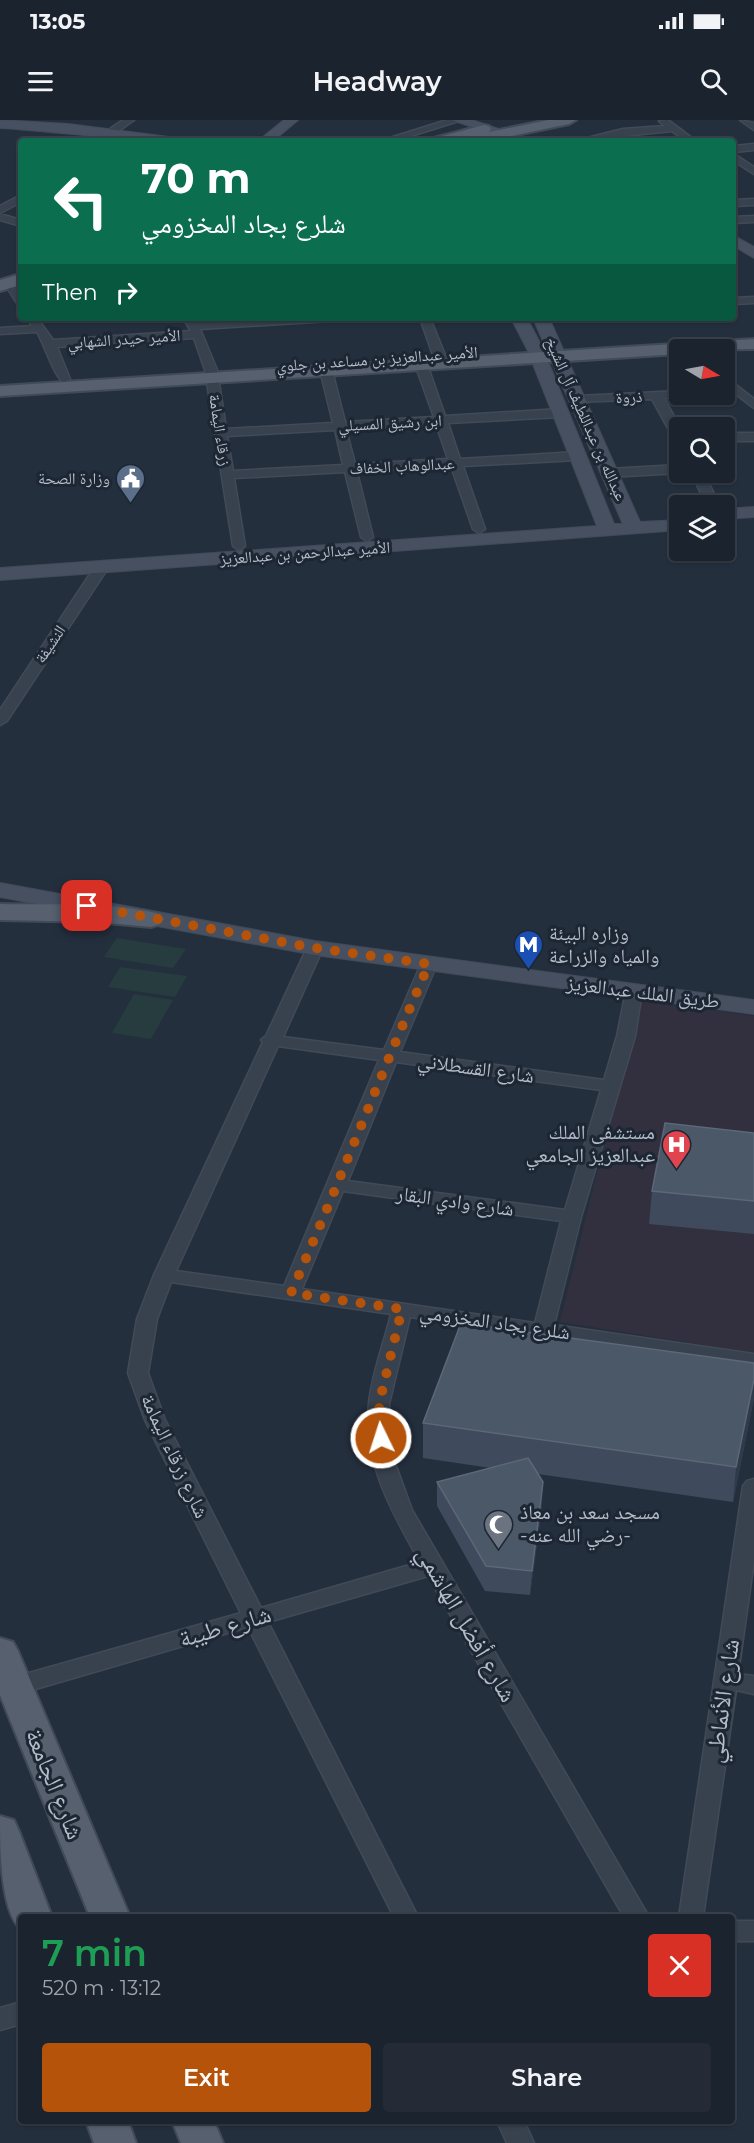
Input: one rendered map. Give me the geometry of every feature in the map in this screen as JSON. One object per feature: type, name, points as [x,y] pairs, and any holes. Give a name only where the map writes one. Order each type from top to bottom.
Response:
[{"type":"main road","points":[[451,138],[528,120]]},
{"type":"main road","points":[[473,138],[496,127],[569,120]]},
{"type":"main road","name":"الأمير عبدالعزيز بن مساعد بن جلوي","points":[[0,382],[326,370],[754,337]]},
{"type":"main road","points":[[735,345],[754,344]]},
{"type":"main road","points":[[557,351],[669,349]]},
{"type":"main road","name":"الأمير عبدالعزيز بن مساعد بن جلوي","points":[[0,391],[439,355],[536,353]]},
{"type":"main road","points":[[0,912],[96,914],[152,919]]},
{"type":"main road","name":"شارع الجامعة","points":[[0,1651],[109,1914]]},
{"type":"main road","points":[[0,1831],[31,1914]]},
{"type":"main road","points":[[108,2124],[115,2143]]},
{"type":"main road","points":[[195,2124],[202,2143]]},
{"type":"street","points":[[107,135],[129,120]]},
{"type":"street","points":[[395,138],[457,120],[537,138]]},
{"type":"street","points":[[663,120],[687,138]]},
{"type":"street","points":[[745,120],[754,127]]},
{"type":"street","points":[[0,124],[138,138]]},
{"type":"street","points":[[271,138],[297,124]]},
{"type":"street","points":[[288,138],[297,124]]},
{"type":"street","points":[[496,127],[520,138]]},
{"type":"street","points":[[594,138],[623,132],[674,128]]},
{"type":"street","points":[[0,129],[107,135],[118,138]]},
{"type":"street","points":[[736,149],[754,147]]},
{"type":"street","points":[[736,159],[751,173]]},
{"type":"street","points":[[0,210],[18,200]]},
{"type":"street","points":[[736,203],[754,202]]},
{"type":"street","points":[[0,217],[18,222]]},
{"type":"street","points":[[736,220],[754,219]]},
{"type":"street","points":[[736,227],[754,238]]},
{"type":"street","points":[[736,241],[754,254]]},
{"type":"street","points":[[7,281],[18,297]]},
{"type":"street","points":[[736,301],[754,300]]},
{"type":"street","points":[[34,321],[50,344],[64,379]]},
{"type":"street","name":"الأمير حيدر الشهابي","points":[[50,344],[193,326],[259,321]]},
{"type":"street","points":[[425,321],[439,355]]},
{"type":"street","name":"عبدالله بن عبداللطيف آل الشيخ","points":[[520,321],[536,353],[607,526]]},
{"type":"street","name":"عبدالله بن عبداللطيف آل الشيخ","points":[[542,321],[632,524]]},
{"type":"street","name":"زرقاء اليمامة","points":[[193,326],[211,374],[239,546]]},
{"type":"street","points":[[0,331],[40,329]]},
{"type":"street","points":[[421,364],[479,529]]},
{"type":"street","points":[[326,370],[367,537]]},
{"type":"street","points":[[735,388],[754,405]]},
{"type":"street","points":[[735,390],[754,389]]},
{"type":"street","name":"ذروة","points":[[578,399],[669,394]]},
{"type":"street","points":[[656,395],[669,420]]},
{"type":"street","name":"ابن رشيق المسيلي","points":[[221,433],[560,413]]},
{"type":"street","points":[[735,437],[754,436]]},
{"type":"street","name":"عبدالوهاب الخفاف","points":[[227,475],[577,456]]},
{"type":"street","points":[[609,473],[669,470]]},
{"type":"street","points":[[735,513],[754,512]]},
{"type":"street","points":[[607,526],[669,519]]},
{"type":"street","points":[[735,521],[754,520]]},
{"type":"street","points":[[632,524],[669,525]]},
{"type":"street","name":"الأمير عبدالرحمن بن عبدالعزيز","points":[[0,563],[479,529],[607,526]]},
{"type":"street","name":"الأمير عبدالرحمن بن عبدالعزيز","points":[[0,574],[101,568],[607,526]]},
{"type":"street","name":"النشيفة","points":[[0,721],[101,568]]},
{"type":"street","name":"طريق الملك عبدالعزيز","points":[[0,875],[360,938],[754,989]]},
{"type":"street","name":"طريق الملك عبدالعزيز","points":[[0,890],[315,948],[754,1007]]},
{"type":"street","name":"شارع زرقاء اليمامة","points":[[315,948],[270,1040],[164,1275],[147,1319],[138,1373],[154,1420],[404,1914]]},
{"type":"street","points":[[291,1293],[339,1185],[388,1055],[429,964]]},
{"type":"street","points":[[543,1329],[572,1217],[632,1014],[634,991]]},
{"type":"street","name":"شارع القسطلاني","points":[[270,1040],[611,1086]]},
{"type":"street","name":"شارع وادي البقار","points":[[339,1185],[572,1217]]},
{"type":"street","name":"شلرع بجاد المخزومي","points":[[164,1275],[754,1361]]},
{"type":"street","name":"شارع أفضل الهاشمي","points":[[402,1309],[379,1404],[382,1455],[400,1510],[635,1914]]},
{"type":"street","name":"شارع الأنماطي","points":[[691,1914],[754,1486]]},
{"type":"street","name":"شارع طيبة","points":[[15,1686],[434,1566]]},
{"type":"street","points":[[724,1680],[754,1685]]},
{"type":"street","points":[[735,1931],[754,1930]]},
{"type":"street","points":[[0,2019],[18,2014]]},
{"type":"street","points":[[512,2124],[521,2143]]},
{"type":"shaded area","name":"مستشفى الملك عبدالعزيز الجامعي","points":[[640,1001],[754,1016],[754,1353],[560,1322]]},
{"type":"green space","points":[[117,938],[186,949],[173,968],[104,957]]},
{"type":"green space","points":[[120,967],[187,976],[175,997],[108,987]]},
{"type":"green space","points":[[134,994],[173,1000],[151,1039],[112,1033]]},
{"type":"building","points":[[665,1123],[754,1133],[754,1201],[652,1191]]},
{"type":"building","points":[[461,1323],[754,1363],[754,1379],[736,1467],[423,1423]]},
{"type":"building","name":"مسجد سعد بن معاذ -رضي الله عنه-","points":[[528,1458],[543,1482],[532,1571],[486,1566],[437,1482]]},
{"type":"place","name":"وزارة الصحة","points":[[131,504]]},
{"type":"place","name":"وزاره البيئة والمياه والزراعة","points":[[528,970]]},
{"type":"place","name":"مستشفى الملك عبدالعزيز الجامعي","points":[[676,1170]]},
{"type":"place","name":"مسجد سعد بن معاذ -رضي الله عنه-","points":[[499,1550]]},
{"type":"route","points":[[87,906],[315,948],[429,964],[388,1055],[339,1185],[291,1293],[402,1309],[379,1404],[381,1438]]}]
